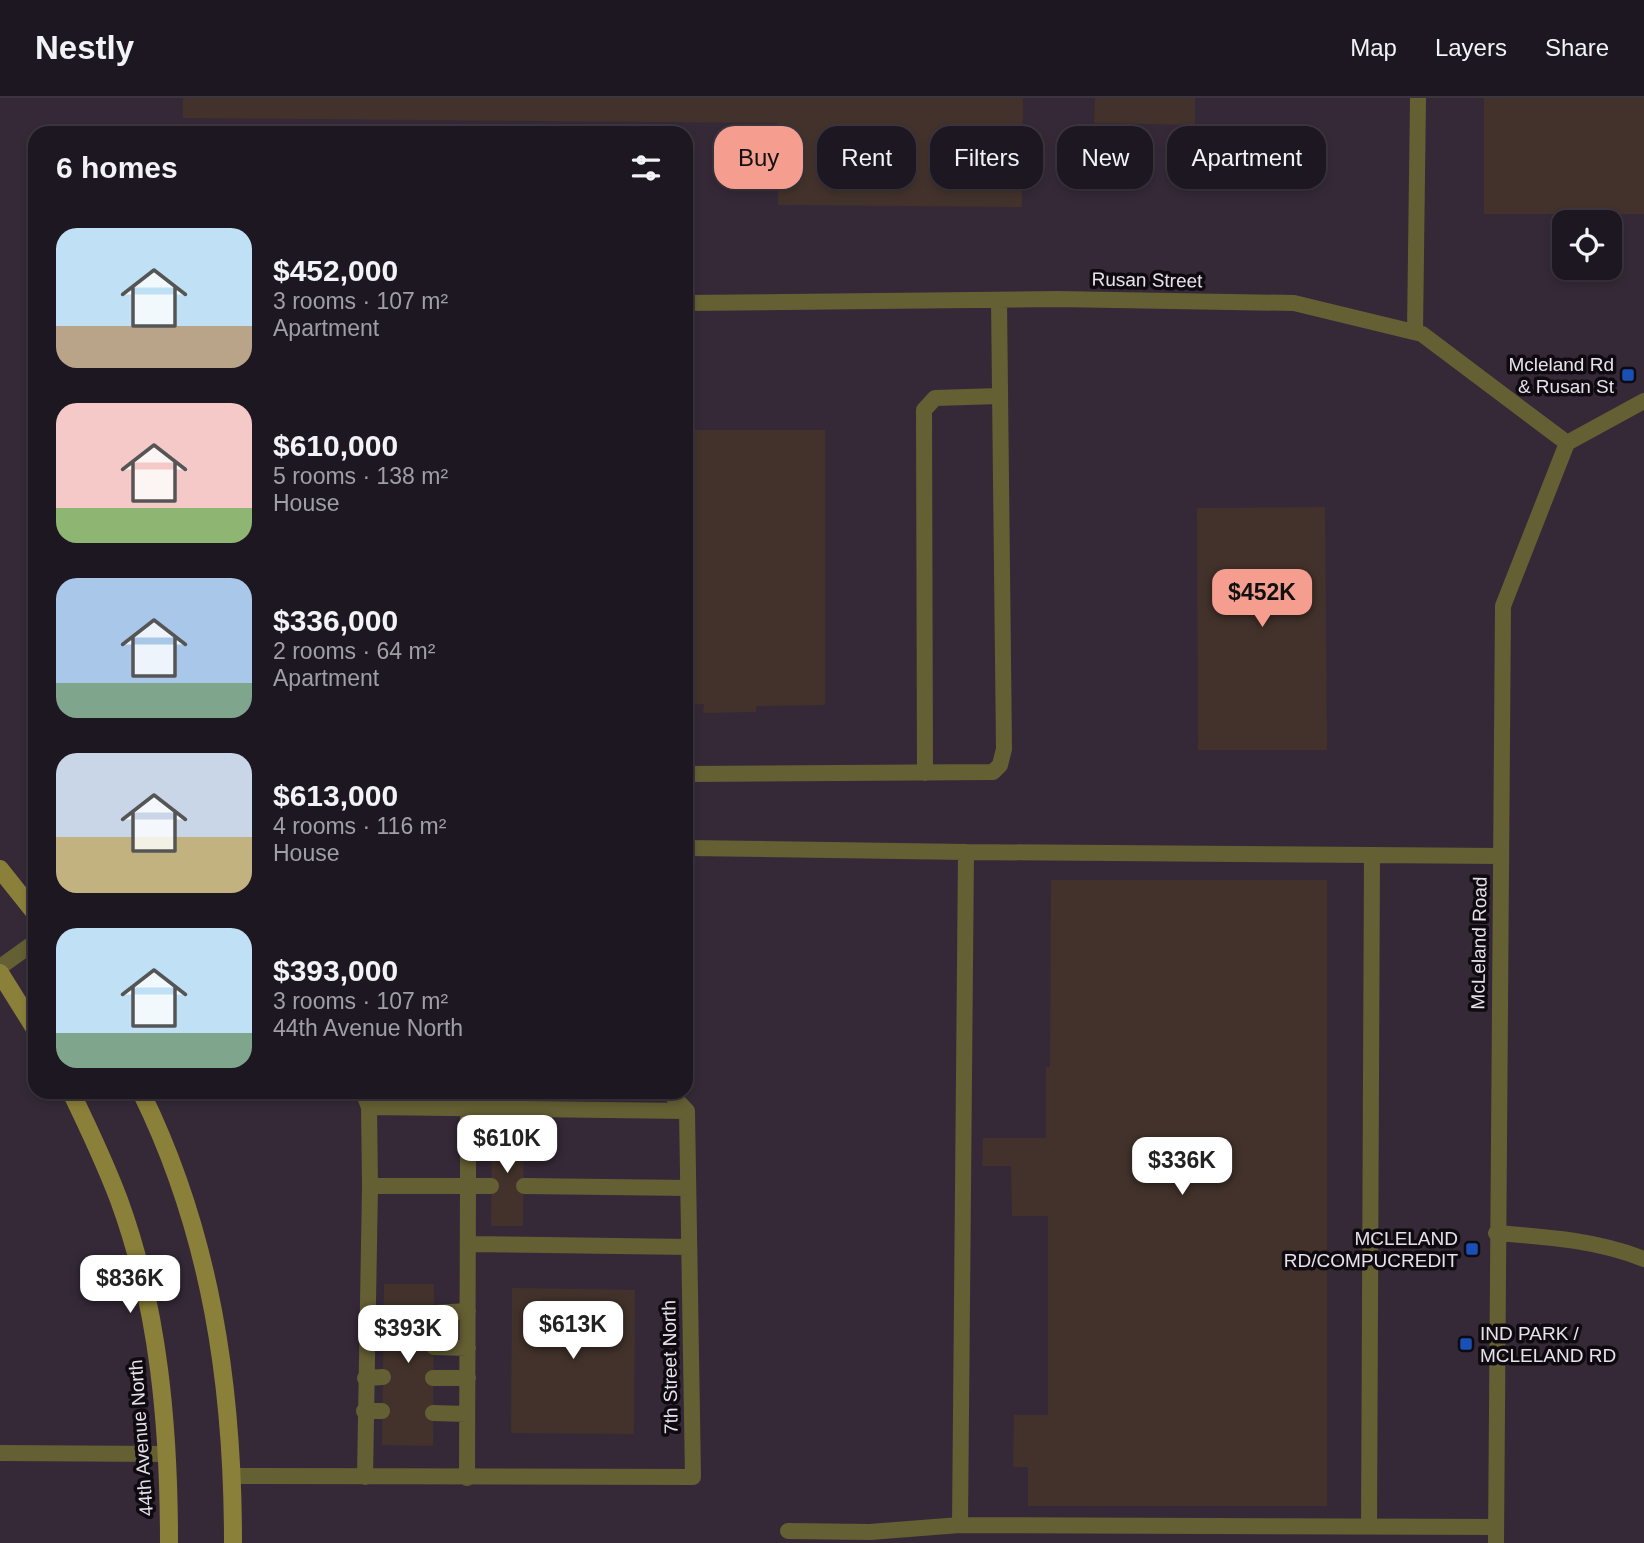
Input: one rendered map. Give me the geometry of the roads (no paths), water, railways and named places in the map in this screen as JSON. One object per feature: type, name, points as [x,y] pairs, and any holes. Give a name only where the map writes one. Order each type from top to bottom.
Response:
[{"type":"main road","points":[[0,869],[28,904]]},
{"type":"main road","points":[[0,973],[28,1018]]},
{"type":"main road","name":"44th Avenue North","points":[[74,1099],[119,1200],[141,1274],[159,1374],[166,1454],[169,1543]]},
{"type":"main road","points":[[144,1099],[179,1179],[201,1246],[223,1366],[232,1476],[233,1543]]},
{"type":"lane","points":[[1415,332],[1418,98]]},
{"type":"lane","points":[[693,774],[993,772],[1000,765],[1004,749],[999,300]]},
{"type":"lane","name":"Rusan Street","points":[[693,303],[999,300],[1294,303],[1422,334],[1567,443]]},
{"type":"lane","points":[[925,773],[925,410],[935,398],[999,396]]},
{"type":"lane","points":[[1567,443],[1644,401]]},
{"type":"lane","name":"McLeland Road","points":[[1496,1535],[1496,1233],[1503,606],[1567,443]]},
{"type":"lane","points":[[693,848],[1501,856]]},
{"type":"lane","points":[[960,1525],[966,852]]},
{"type":"lane","points":[[1369,1527],[1373,855]]},
{"type":"lane","points":[[0,967],[28,947]]},
{"type":"lane","points":[[365,1477],[365,1346],[370,1186],[366,1099],[468,1107],[687,1111]]},
{"type":"lane","points":[[676,1099],[687,1111]]},
{"type":"lane","points":[[467,1478],[468,1107]]},
{"type":"lane","name":"7th Street North","points":[[232,1476],[693,1477],[687,1111]]},
{"type":"lane","points":[[370,1186],[491,1186]]},
{"type":"lane","points":[[524,1186],[688,1188]]},
{"type":"lane","points":[[1496,1233],[1565,1238],[1618,1249],[1644,1259]]},
{"type":"lane","points":[[468,1244],[689,1247]]},
{"type":"lane","points":[[367,1311],[384,1312]]},
{"type":"lane","points":[[434,1313],[468,1311]]},
{"type":"lane","points":[[365,1346],[383,1346]]},
{"type":"lane","points":[[433,1347],[468,1348]]},
{"type":"lane","points":[[365,1378],[383,1377]]},
{"type":"lane","points":[[433,1378],[468,1378]]},
{"type":"lane","points":[[364,1411],[383,1411]]},
{"type":"lane","points":[[433,1413],[467,1414]]},
{"type":"lane","points":[[0,1453],[166,1454]]},
{"type":"lane","points":[[788,1531],[870,1532],[960,1525],[1369,1527],[1496,1535]]},
{"type":"place","name":"Mcleland Rd & Rusan St","points":[[1628,375]]},
{"type":"place","name":"MCLELAND RD/COMPUCREDIT","points":[[1472,1249]]},
{"type":"place","name":"IND PARK / MCLELAND RD","points":[[1466,1344]]}]
